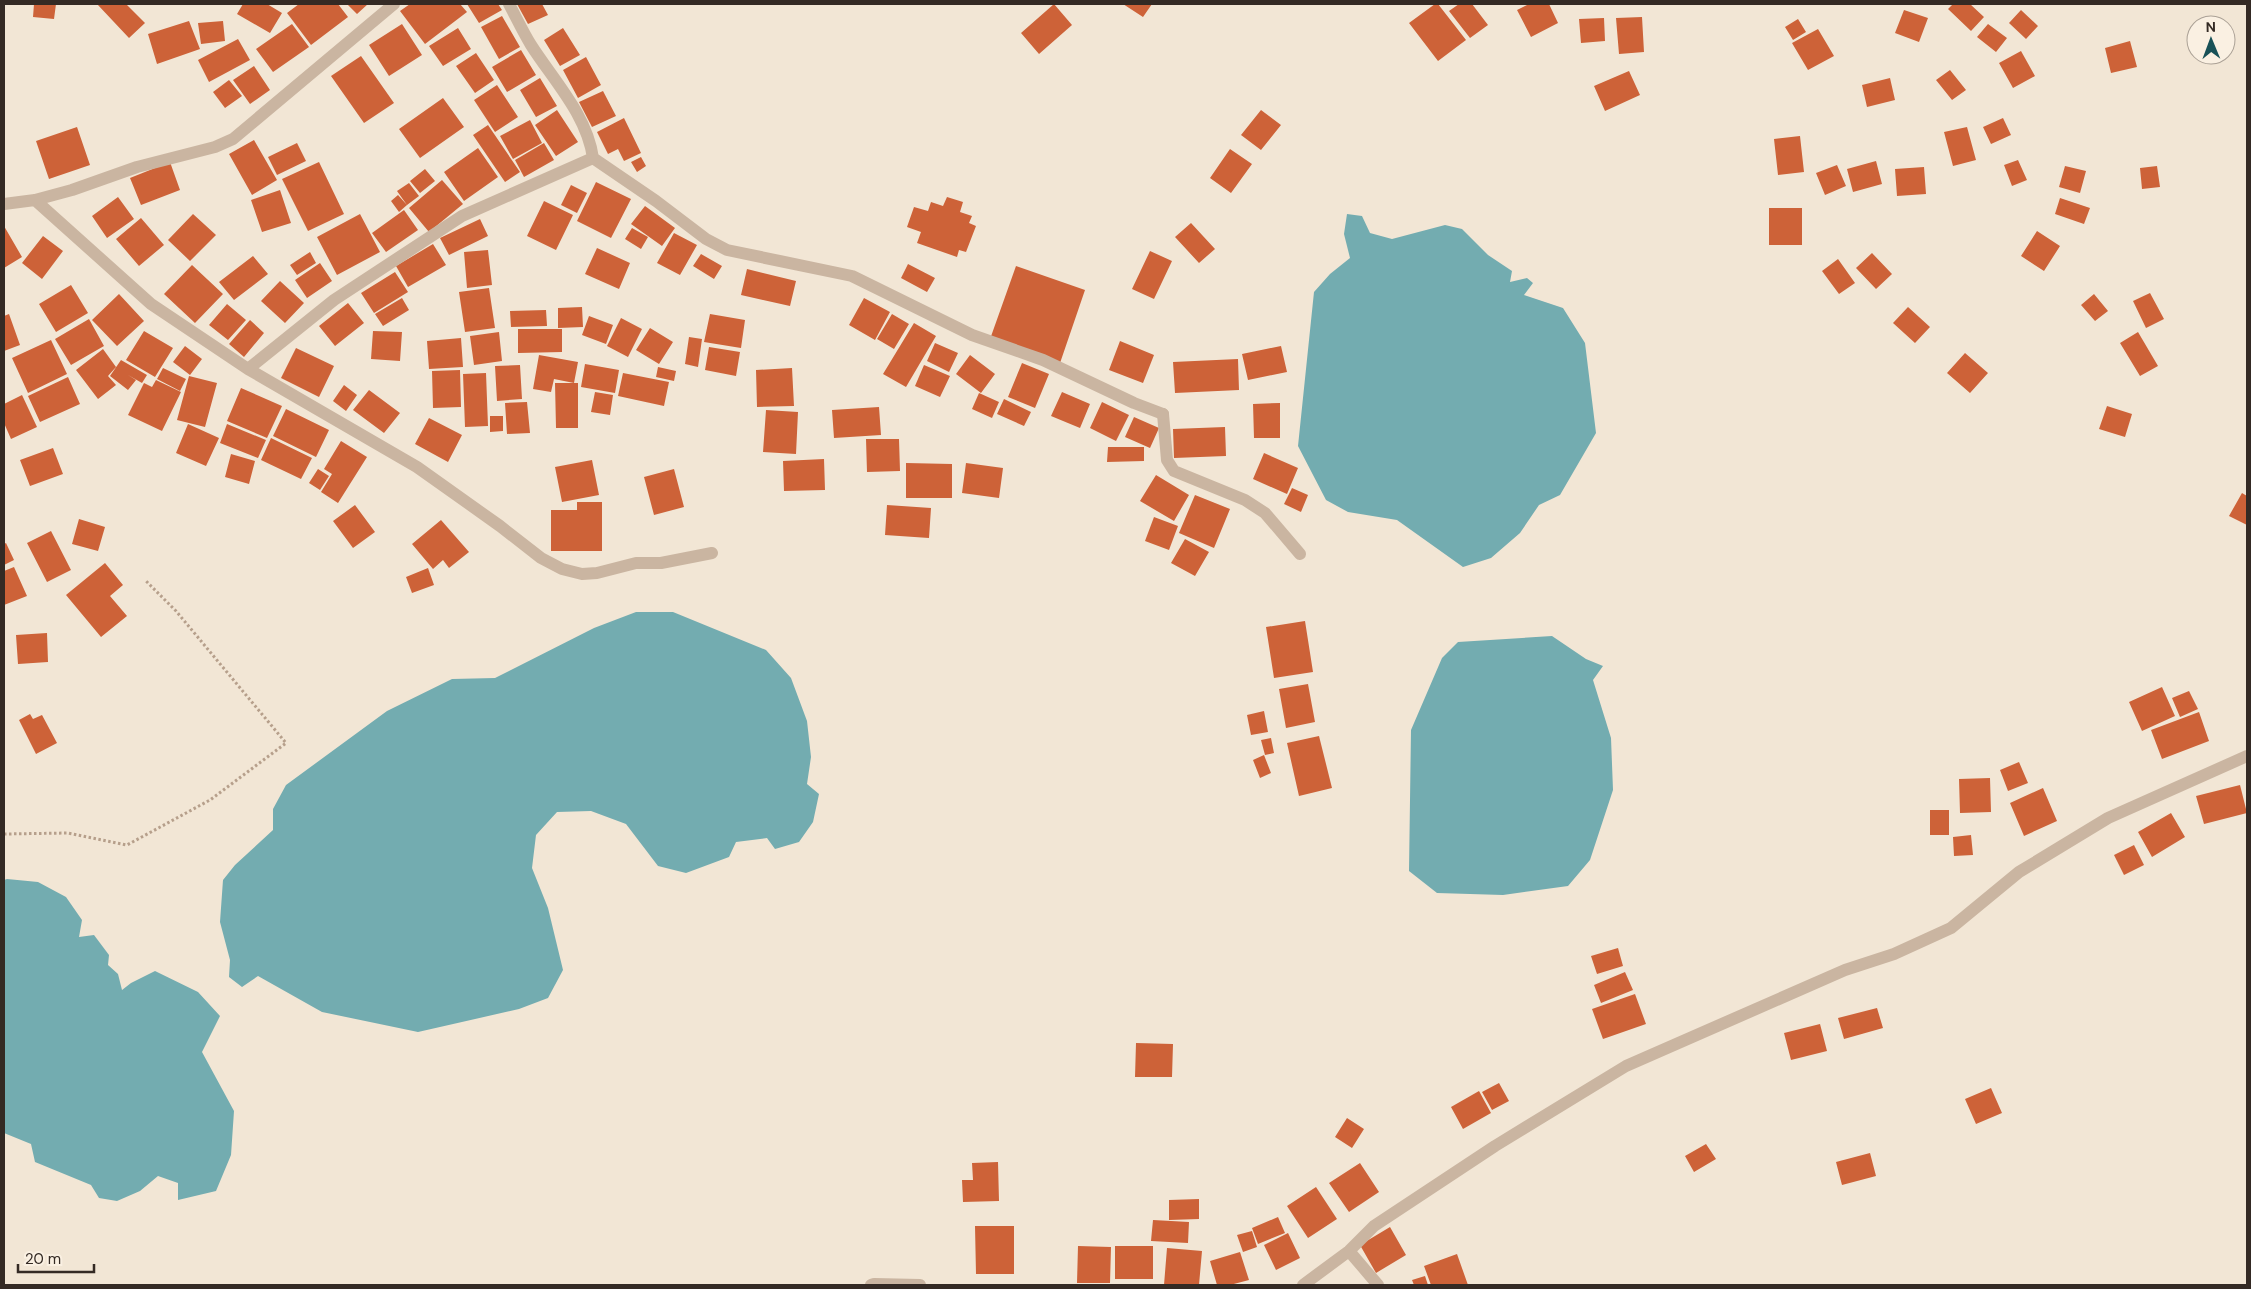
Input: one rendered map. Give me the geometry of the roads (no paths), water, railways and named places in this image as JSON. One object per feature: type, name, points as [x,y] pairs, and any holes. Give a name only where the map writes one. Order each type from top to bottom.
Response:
[{"type":"street","points":[[4,204],[35,200],[72,190],[137,167],[215,147],[233,139],[394,4]]},
{"type":"street","points":[[509,4],[530,44],[579,116],[591,141],[593,158],[656,201],[706,239],[727,250],[852,276],[972,335],[1043,360],[1134,403],[1163,414],[1167,460],[1174,471],[1245,500],[1265,513],[1300,554]]},
{"type":"street","points":[[248,370],[334,300],[462,216],[593,158]]},
{"type":"street","points":[[35,200],[151,304],[248,370],[416,467],[500,526],[541,558],[562,569],[582,574],[597,574],[636,564],[661,563],[712,552]]},
{"type":"street","points":[[1304,1285],[1349,1251],[1382,1221],[1495,1146],[1626,1066],[1845,970],[1894,954],[1951,928],[2019,872],[2108,818],[2247,756]]},
{"type":"street","points":[[1349,1251],[1378,1285]]},
{"type":"street","points":[[871,1285],[920,1285]]},
{"type":"water","points":[[1347,214],[1362,216],[1370,233],[1392,239],[1445,225],[1462,229],[1488,255],[1512,271],[1510,282],[1527,278],[1533,283],[1524,295],[1563,308],[1585,343],[1596,433],[1560,495],[1539,505],[1520,533],[1491,558],[1463,567],[1397,520],[1348,512],[1326,500],[1298,446],[1314,292],[1330,274],[1350,258],[1344,234]]},
{"type":"water","points":[[636,612],[673,612],[766,650],[791,678],[807,721],[811,757],[807,784],[819,794],[813,822],[799,842],[775,849],[767,838],[736,842],[729,857],[686,873],[658,866],[626,824],[591,811],[557,812],[536,835],[532,868],[548,908],[563,970],[548,998],[519,1009],[418,1032],[322,1012],[258,976],[242,987],[229,977],[230,960],[220,922],[223,880],[235,865],[273,830],[273,809],[286,785],[387,711],[452,679],[495,678],[594,628]]},
{"type":"water","points":[[1552,636],[1586,659],[1603,666],[1593,680],[1611,738],[1613,790],[1590,860],[1568,886],[1503,895],[1437,893],[1409,871],[1411,730],[1442,658],[1458,642]]},
{"type":"water","points":[[4,880],[38,882],[66,897],[82,920],[79,937],[94,935],[109,955],[108,965],[118,974],[122,990],[131,983],[155,971],[198,992],[220,1016],[202,1052],[234,1111],[231,1155],[216,1191],[178,1200],[178,1183],[158,1176],[140,1191],[117,1201],[99,1198],[91,1185],[35,1162],[31,1144],[4,1133]]}]
